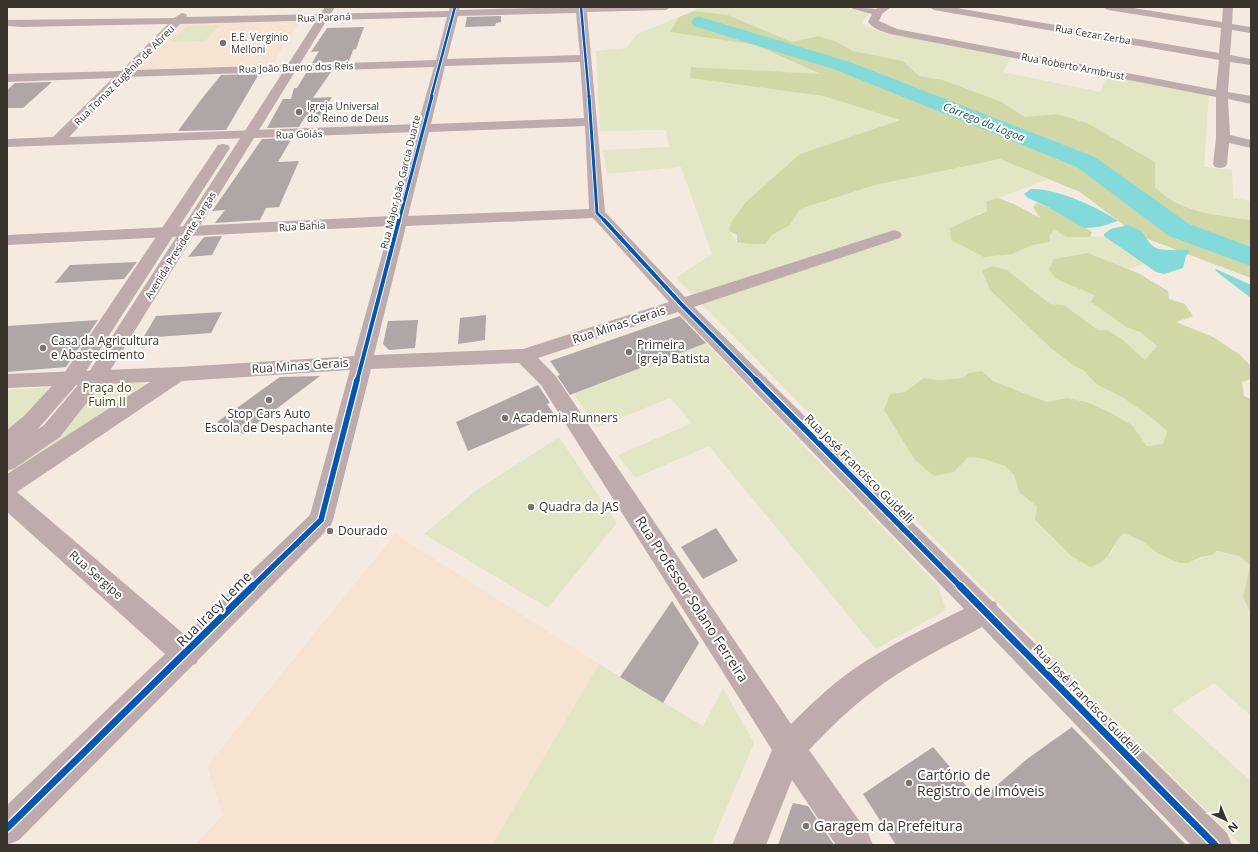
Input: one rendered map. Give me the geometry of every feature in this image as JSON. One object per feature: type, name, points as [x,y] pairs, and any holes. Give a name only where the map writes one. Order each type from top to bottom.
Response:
[{"type":"main road","name":"Avenida Presidente Vargas","points":[[7,462],[52,431],[96,376],[249,135],[285,67],[320,12]]},
{"type":"main road","name":"Avenida Presidente Vargas","points":[[7,442],[32,422],[72,377],[231,136],[285,67]]},
{"type":"street","name":"Rua Tomaz Eugênio de Abreu","points":[[56,142],[192,7]]},
{"type":"street","name":"Rua Paraná","points":[[7,23],[178,21],[320,12],[666,7]]},
{"type":"street","points":[[856,7],[882,10]]},
{"type":"street","name":"Rua Cezar Zerba","points":[[934,7],[1251,62]]},
{"type":"street","points":[[1108,7],[1251,30]]},
{"type":"street","points":[[1220,164],[1223,138],[1222,94],[1226,57],[1226,26],[1228,7]]},
{"type":"street","points":[[581,8],[597,213]]},
{"type":"street","name":"Rua Major João Garcia Duarte","points":[[362,362],[454,10]]},
{"type":"street","name":"Rua Roberto Armbrust","points":[[882,10],[873,22],[881,27],[895,32],[1251,100]]},
{"type":"street","points":[[7,30],[48,13]]},
{"type":"street","name":"Rua João Bueno dos Reis","points":[[7,78],[285,67],[585,60]]},
{"type":"street","name":"Rua Goiás","points":[[7,143],[591,122]]},
{"type":"street","points":[[1223,138],[1251,144]]},
{"type":"street","name":"Rua Bahia","points":[[7,240],[597,213]]},
{"type":"street","name":"Rua José Francisco Guidelli","points":[[597,213],[682,305],[986,611],[1215,845]]},
{"type":"street","name":"Rua Minas Gerais","points":[[7,381],[96,376],[179,374],[362,362],[524,356],[894,234]]},
{"type":"street","name":"Rua Professor Solano Ferreira","points":[[524,356],[548,380],[789,748],[856,845]]},
{"type":"street","name":"Rua Iracy Leme","points":[[7,828],[321,520],[362,362]]},
{"type":"street","points":[[7,486],[179,374]]},
{"type":"street","name":"Rua Sergipe","points":[[7,497],[186,654]]},
{"type":"street","points":[[749,845],[789,748],[827,709],[862,681],[908,652],[986,611]]},
{"type":"shaded area","name":"E.E. Vergínio Melloni","points":[[301,20],[272,64],[134,70],[181,22]]},
{"type":"shaded area","points":[[395,534],[599,664],[492,845],[195,845],[223,815],[207,766]]},
{"type":"green space","points":[[698,7],[842,7],[869,13],[862,23],[884,33],[1011,57],[1003,72],[1100,92],[1107,76],[1209,95],[1204,167],[1232,170],[1233,198],[1251,201],[1251,220],[1212,214],[1187,208],[1165,196],[1057,114],[1025,118],[1002,102],[943,80],[919,76],[903,61],[853,51],[835,41],[818,36],[792,42],[728,15],[694,11]]},
{"type":"green space","points":[[694,11],[728,15],[792,42],[818,36],[835,41],[853,51],[903,61],[919,76],[943,80],[1002,102],[1025,117],[1057,114],[1087,123],[1155,162],[1155,187],[1165,196],[1187,208],[1212,214],[1251,220],[1251,278],[1137,235],[1080,192],[1000,159],[875,185],[800,209],[790,225],[772,235],[765,244],[737,242],[737,235],[729,231],[731,222],[746,202],[800,154],[900,120],[823,96],[690,78],[691,67],[821,74],[755,45],[670,32],[679,17]]},
{"type":"green space","points":[[679,17],[670,32],[755,45],[823,75],[691,67],[690,78],[823,96],[900,120],[800,154],[729,231],[737,242],[764,244],[772,235],[790,225],[800,209],[875,185],[1000,159],[1048,179],[986,201],[987,211],[976,214],[1012,254],[1033,245],[1050,242],[1050,235],[1054,229],[1090,237],[1104,236],[1144,264],[1128,269],[1088,253],[1056,279],[1094,295],[1091,302],[1126,327],[1140,332],[1157,347],[1145,360],[1122,339],[1107,330],[1098,330],[1064,305],[1050,304],[1007,270],[993,266],[982,270],[1074,366],[1083,370],[1096,384],[1122,397],[1152,418],[1167,431],[1163,444],[1147,446],[1132,425],[1087,402],[1067,398],[1047,402],[993,381],[982,371],[968,373],[963,378],[938,380],[922,378],[905,392],[890,394],[954,472],[968,457],[981,458],[1005,466],[1014,475],[1019,492],[1037,507],[1051,537],[1071,556],[1090,567],[1111,554],[1116,540],[1124,533],[1142,541],[1157,553],[1188,563],[1217,551],[1239,556],[1250,565],[1243,596],[1251,614],[1251,716],[1214,683],[1172,710],[1251,781],[1251,845],[1241,845],[885,490],[676,278],[712,254],[681,167],[607,174],[603,150],[669,147],[666,130],[600,131],[596,51],[626,48],[637,34]]},
{"type":"green space","points":[[220,25],[205,41],[170,42],[187,26]]},
{"type":"green space","points":[[998,198],[1014,204],[1040,218],[1033,207],[1037,203],[1064,213],[1092,232],[1090,237],[1066,237],[1054,229],[1050,235],[1050,242],[1033,245],[1012,254],[984,257],[951,240],[950,228],[987,211],[986,201]]},
{"type":"green space","points":[[1088,253],[1138,273],[1168,291],[1169,299],[1185,304],[1193,316],[1176,322],[1213,337],[1239,354],[1251,366],[1251,379],[1242,382],[1244,396],[1251,399],[1251,614],[1243,597],[1250,565],[1239,556],[1217,551],[1212,555],[1201,557],[1188,563],[1179,563],[1157,553],[1142,541],[1124,533],[1103,561],[1090,567],[1071,556],[1035,520],[1037,507],[1019,492],[1014,475],[1005,466],[981,458],[968,457],[954,472],[934,476],[915,460],[884,410],[890,394],[905,392],[923,378],[938,380],[963,378],[968,373],[982,371],[993,381],[1047,402],[1067,398],[1087,402],[1132,425],[1147,446],[1163,444],[1167,431],[1152,418],[1122,397],[1096,384],[1083,370],[1074,366],[1052,349],[990,290],[982,270],[993,266],[1007,270],[1050,304],[1064,305],[1098,330],[1107,330],[1122,339],[1145,360],[1157,346],[1140,332],[1126,327],[1091,302],[1094,295],[1056,279],[1049,269],[1054,259]]},
{"type":"green space","points":[[706,343],[938,586],[946,610],[876,649],[709,446],[635,478],[618,455],[692,423],[670,398],[596,428],[574,394]]},
{"type":"green space","name":"Praça do Fuim II","points":[[100,381],[147,384],[10,473],[7,471],[7,466]]},
{"type":"green space","points":[[51,387],[7,438],[7,390]]},
{"type":"green space","name":"Quadra da JAS","points":[[559,437],[617,523],[548,608],[424,534],[474,492]]},
{"type":"green space","points":[[599,664],[703,726],[723,688],[754,743],[711,845],[492,845]]},
{"type":"water","points":[[1031,189],[1052,192],[1076,199],[1118,221],[1099,227],[1084,228],[1048,207],[1028,198],[1024,194]]},
{"type":"water","points":[[1128,225],[1139,230],[1156,248],[1164,250],[1190,251],[1186,256],[1183,268],[1164,274],[1156,272],[1104,236],[1104,234],[1111,229]]},
{"type":"water","points":[[1216,269],[1251,285],[1251,298],[1217,272],[1215,270]]},
{"type":"building","points":[[501,16],[501,22],[496,23],[495,26],[465,27],[467,17]]},
{"type":"building","points":[[364,27],[356,49],[353,50],[349,61],[312,63],[319,51],[311,52],[327,28]]},
{"type":"building","points":[[331,72],[313,98],[332,97],[321,116],[305,117],[299,127],[267,128],[283,99],[291,99],[294,88],[297,88],[306,73]]},
{"type":"building","points":[[259,74],[226,130],[178,131],[221,75]]},
{"type":"building","points":[[52,82],[23,108],[7,108],[7,90],[15,83]]},
{"type":"building","points":[[292,138],[278,162],[299,161],[279,207],[266,208],[260,220],[215,223],[225,210],[212,211],[262,139]]},
{"type":"building","points":[[222,236],[212,255],[188,257],[204,237]]},
{"type":"building","points":[[137,262],[124,279],[55,283],[70,265]]},
{"type":"building","points":[[222,312],[211,333],[143,338],[156,316]]},
{"type":"building","points":[[486,315],[485,340],[458,344],[460,318]]},
{"type":"building","name":"Primeira Igreja Batista","points":[[680,316],[706,343],[570,395],[557,376],[560,375],[550,361]]},
{"type":"building","name":"Casa da Agricultura e Abastecimento","points":[[98,320],[66,367],[7,372],[7,326]]},
{"type":"building","points":[[418,320],[415,348],[389,350],[383,344],[388,321]]},
{"type":"building","name":"Stop Cars Auto Escola de Despachante","points":[[320,376],[243,434],[217,422],[280,377]]},
{"type":"building","name":"Academia Runners","points":[[538,385],[550,403],[547,404],[554,414],[468,451],[456,422]]},
{"type":"building","points":[[716,528],[738,561],[703,579],[681,547]]},
{"type":"building","points":[[672,601],[699,643],[663,703],[620,677]]},
{"type":"building","points":[[1072,727],[1186,845],[896,845],[863,794],[933,747],[979,801],[1027,759]]},
{"type":"building","name":"Garagem da Prefeitura","points":[[793,803],[808,806],[834,845],[778,845]]},
{"type":"waterway","name":"Córrego da Logoa","points":[[700,22],[843,66],[1086,162],[1179,230],[1251,257]]},
{"type":"cycle path","points":[[7,828],[321,520],[455,7]]},
{"type":"cycle path","points":[[581,7],[597,213],[682,305],[1215,845]]},
{"type":"place","name":"E.E. Vergínio Melloni","points":[[223,43]]},
{"type":"place","name":"Igreja Universal do Reino de Deus","points":[[299,112]]},
{"type":"place","name":"Casa da Agricultura e Abastecimento","points":[[43,348]]},
{"type":"place","name":"Primeira Igreja Batista","points":[[629,352]]},
{"type":"place","name":"Stop Cars Auto Escola de Despachante","points":[[269,400]]},
{"type":"place","name":"Academia Runners","points":[[505,418]]},
{"type":"place","name":"Quadra da JAS","points":[[531,507]]},
{"type":"place","name":"Dourado","points":[[330,531]]},
{"type":"place","name":"Cartório de Registro de Imóveis","points":[[909,783]]},
{"type":"place","name":"Garagem da Prefeitura","points":[[806,826]]}]
